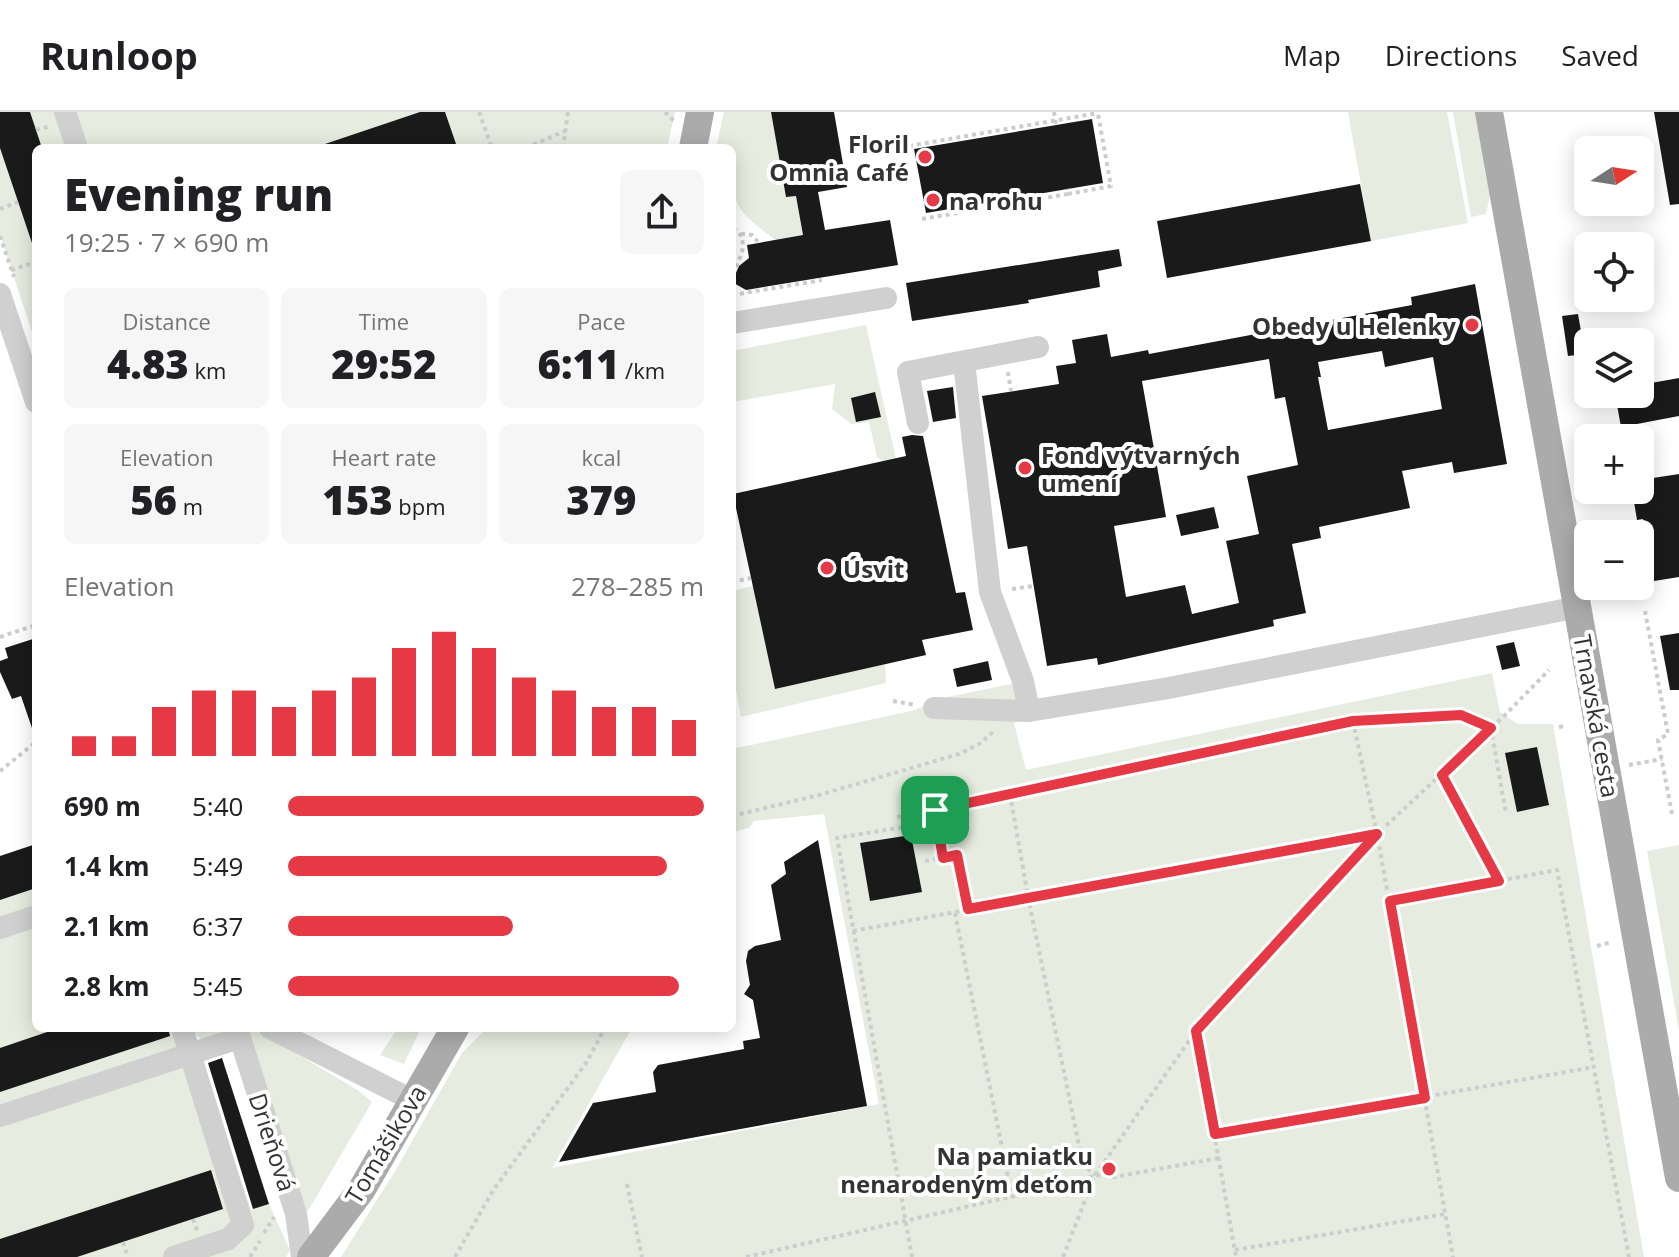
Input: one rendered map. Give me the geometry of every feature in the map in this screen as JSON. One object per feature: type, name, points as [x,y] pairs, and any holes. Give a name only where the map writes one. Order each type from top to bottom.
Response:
[{"type":"main road","name":"Trnavská cesta","points":[[1489,112],[1679,1178]]},
{"type":"main road","points":[[688,118],[692,144]]},
{"type":"main road","name":"Tomášikova","points":[[311,1257],[362,1189],[453,1032]]},
{"type":"street","points":[[65,112],[76,144]]},
{"type":"street","points":[[0,294],[32,390]]},
{"type":"street","points":[[736,322],[886,298]]},
{"type":"street","points":[[918,423],[908,372],[1038,347]]},
{"type":"street","points":[[964,362],[990,592],[1023,681],[1023,711]]},
{"type":"street","points":[[934,708],[1023,711],[1169,688],[1578,607]]},
{"type":"street","points":[[0,928],[32,917]]},
{"type":"street","points":[[174,1257],[228,1239],[243,1225],[183,1032]]},
{"type":"street","points":[[278,1032],[412,1100]]},
{"type":"street","points":[[0,1116],[191,1053],[238,1033]]},
{"type":"street","name":"Drieňová","points":[[238,1033],[296,1214],[302,1257]]},
{"type":"path","points":[[479,112],[491,144]]},
{"type":"path","points":[[563,144],[568,112]]},
{"type":"path","points":[[665,112],[688,118]]},
{"type":"path","points":[[1054,112],[1056,122]]},
{"type":"path","points":[[909,146],[1098,113],[1111,186],[922,219]]},
{"type":"path","points":[[535,144],[565,131]]},
{"type":"path","points":[[0,209],[18,202]]},
{"type":"path","points":[[736,266],[744,251],[739,232],[752,235],[759,243]]},
{"type":"path","points":[[11,270],[32,263]]},
{"type":"path","points":[[736,294],[822,280]]},
{"type":"path","points":[[736,581],[751,578]]},
{"type":"path","points":[[1645,611],[1668,734],[1658,740],[1672,814]]},
{"type":"path","points":[[0,637],[32,626]]},
{"type":"path","points":[[1063,1257],[1095,1175],[1196,1031],[1377,834],[1549,670]]},
{"type":"path","points":[[893,701],[911,704]]},
{"type":"path","points":[[736,815],[819,795],[959,754],[981,743],[1023,711]]},
{"type":"path","points":[[897,817],[1353,721],[1461,715],[1491,728]]},
{"type":"path","points":[[1353,721],[1390,901],[1453,1257]]},
{"type":"path","points":[[1491,728],[1506,814]]},
{"type":"path","points":[[0,771],[32,745]]},
{"type":"path","points":[[1623,766],[1662,759]]},
{"type":"path","points":[[1442,775],[1499,881]]},
{"type":"path","points":[[1010,794],[1083,1165],[1095,1175]]},
{"type":"path","points":[[935,810],[943,858]]},
{"type":"path","points":[[910,826],[837,838],[912,1257]]},
{"type":"path","points":[[853,931],[1377,834]]},
{"type":"path","points":[[925,861],[957,855],[968,909]]},
{"type":"path","points":[[1390,901],[1557,870],[1629,1257]]},
{"type":"path","points":[[955,912],[1012,1197]]},
{"type":"path","points":[[1597,946],[1612,942]]},
{"type":"path","points":[[1196,1031],[1236,1257]]},
{"type":"path","points":[[455,1257],[494,1189],[586,1063],[603,1032]]},
{"type":"path","points":[[1215,1134],[1594,1067]]},
{"type":"path","points":[[746,1257],[1012,1197],[1095,1175],[1114,1177],[1219,1158]]},
{"type":"path","points":[[627,1184],[642,1257]]},
{"type":"path","points":[[250,1257],[281,1204]]},
{"type":"path","points":[[1235,1250],[1445,1214]]},
{"type":"path","points":[[123,1242],[128,1257]]},
{"type":"shaded area","points":[[0,112],[65,112],[76,144],[32,144],[32,332],[0,235]]},
{"type":"shaded area","points":[[71,112],[675,112],[668,144],[82,144]]},
{"type":"shaded area","points":[[724,112],[771,112],[786,197],[796,196],[803,235],[776,240],[742,211],[736,199],[736,144],[717,144]]},
{"type":"shaded area","points":[[1348,112],[1447,112],[1468,223],[1371,241]]},
{"type":"shaded area","points":[[1453,112],[1475,112],[1490,195],[1486,214],[1471,217]]},
{"type":"shaded area","points":[[866,325],[920,567],[883,461],[877,457],[869,422],[851,424],[832,409],[835,384],[736,401],[736,350]]},
{"type":"shaded area","points":[[753,586],[775,689],[885,664],[886,683],[741,717],[736,690],[736,590]]},
{"type":"shaded area","points":[[1492,673],[1500,712],[1518,724],[1553,724],[1644,1257],[341,1257],[394,1173],[462,1053],[483,1032],[630,1032],[552,1168],[879,1104],[824,814],[754,821],[749,828],[736,832],[736,748],[911,711],[948,697],[1021,682],[1027,719],[1014,723],[1026,770]]},
{"type":"shaded area","points":[[32,845],[32,1032],[190,1032],[251,1210],[269,1204],[290,1250],[286,1257],[0,1257],[0,856]]},
{"type":"shaded area","points":[[1679,845],[1679,1031],[1647,851]]},
{"type":"shaded area","points":[[191,1032],[220,1032],[221,1034],[203,1040]]},
{"type":"shaded area","points":[[248,1032],[261,1032],[372,1102],[308,1211],[302,1207],[246,1036]]},
{"type":"shaded area","points":[[395,1032],[419,1032],[404,1064],[380,1055]]},
{"type":"building","points":[[0,112],[30,112],[41,144],[32,144],[32,243],[0,148]]},
{"type":"building","points":[[420,112],[445,112],[456,144],[325,144]]},
{"type":"building","points":[[771,112],[834,112],[847,187],[818,192],[825,230],[890,220],[898,265],[746,290],[736,284],[739,266],[749,258],[747,245],[803,235],[796,196],[786,197]]},
{"type":"building","points":[[1654,112],[1679,112],[1679,204],[1670,205]]},
{"type":"building","points":[[1092,119],[1103,183],[926,213],[914,149]]},
{"type":"building","points":[[1360,184],[1371,241],[1167,278],[1157,221]]},
{"type":"building","points":[[1119,249],[1122,266],[1098,271],[1100,287],[1028,300],[1029,303],[912,321],[906,283]]},
{"type":"building","points":[[1475,284],[1507,464],[1454,473],[1452,462],[1402,471],[1410,508],[1319,527],[1321,538],[1292,544],[1306,613],[1273,620],[1274,626],[1098,665],[1097,658],[1047,666],[1027,546],[1008,549],[982,396],[1059,384],[1056,366],[1076,363],[1072,340],[1107,334],[1111,357],[1148,350],[1149,354],[1412,305],[1411,297]],"holes":[[[1382,351],[1385,367],[1433,357],[1442,409],[1328,430],[1318,362]],[[1269,359],[1275,399],[1285,397],[1298,465],[1247,476],[1259,534],[1226,541],[1239,603],[1192,614],[1185,585],[1126,597],[1114,526],[1166,517],[1142,381]]]},
{"type":"building","points":[[1578,314],[1580,328],[1574,328],[1574,355],[1568,356],[1562,316]]},
{"type":"building","points":[[1679,378],[1679,416],[1620,424],[1618,408],[1654,408],[1654,382]]},
{"type":"building","points":[[953,387],[956,418],[933,422],[927,391]]},
{"type":"building","points":[[875,392],[881,417],[856,422],[851,398]]},
{"type":"building","name":"Úsvit","points":[[923,436],[956,593],[965,592],[973,630],[922,640],[926,655],[775,689],[736,508],[736,493],[906,456],[902,437]]},
{"type":"building","points":[[1679,474],[1679,577],[1654,581],[1654,520],[1637,520],[1634,504],[1654,504],[1654,478]]},
{"type":"building","points":[[1214,507],[1219,528],[1181,536],[1176,515]]},
{"type":"building","points":[[1679,633],[1679,690],[1670,690],[1660,636]]},
{"type":"building","points":[[32,639],[32,728],[21,696],[12,699],[0,672],[0,661],[8,658],[5,648]]},
{"type":"building","points":[[1514,642],[1520,666],[1502,670],[1496,646]]},
{"type":"building","points":[[988,661],[992,680],[957,687],[953,669]]},
{"type":"building","points":[[1537,747],[1549,805],[1517,812],[1505,753]]},
{"type":"building","points":[[911,835],[922,892],[870,901],[860,843]]},
{"type":"building","points":[[818,840],[867,1106],[559,1162],[593,1103],[656,1092],[653,1072],[658,1065],[744,1049],[743,1041],[760,1038],[753,1000],[744,994],[750,985],[746,961],[748,951],[755,946],[781,940],[771,885],[786,874],[784,862]]},
{"type":"building","points":[[32,845],[32,889],[0,900],[0,856]]},
{"type":"building","points":[[47,1032],[169,1032],[170,1036],[0,1092],[0,1048]]},
{"type":"building","points":[[222,1058],[269,1204],[253,1209],[208,1063]]},
{"type":"building","points":[[211,1170],[223,1209],[77,1257],[0,1257],[0,1239]]},
{"type":"place","name":"Floril Omnia Café","points":[[925,157]]},
{"type":"place","name":"na rohu","points":[[933,200]]},
{"type":"place","name":"Obedy u Helenky","points":[[1472,325]]},
{"type":"place","name":"Fond výtvarných umení","points":[[1025,468]]},
{"type":"place","name":"Úsvit","points":[[827,568]]},
{"type":"place","name":"Na pamiatku nenarodeným deťom","points":[[1109,1169]]},
{"type":"route","points":[[1461,715],[1491,728],[1442,775],[1499,881],[1390,901],[1425,1098],[1215,1134],[1196,1031],[1377,834],[968,909],[957,855],[943,858],[935,810],[1353,721],[1461,715]]}]
